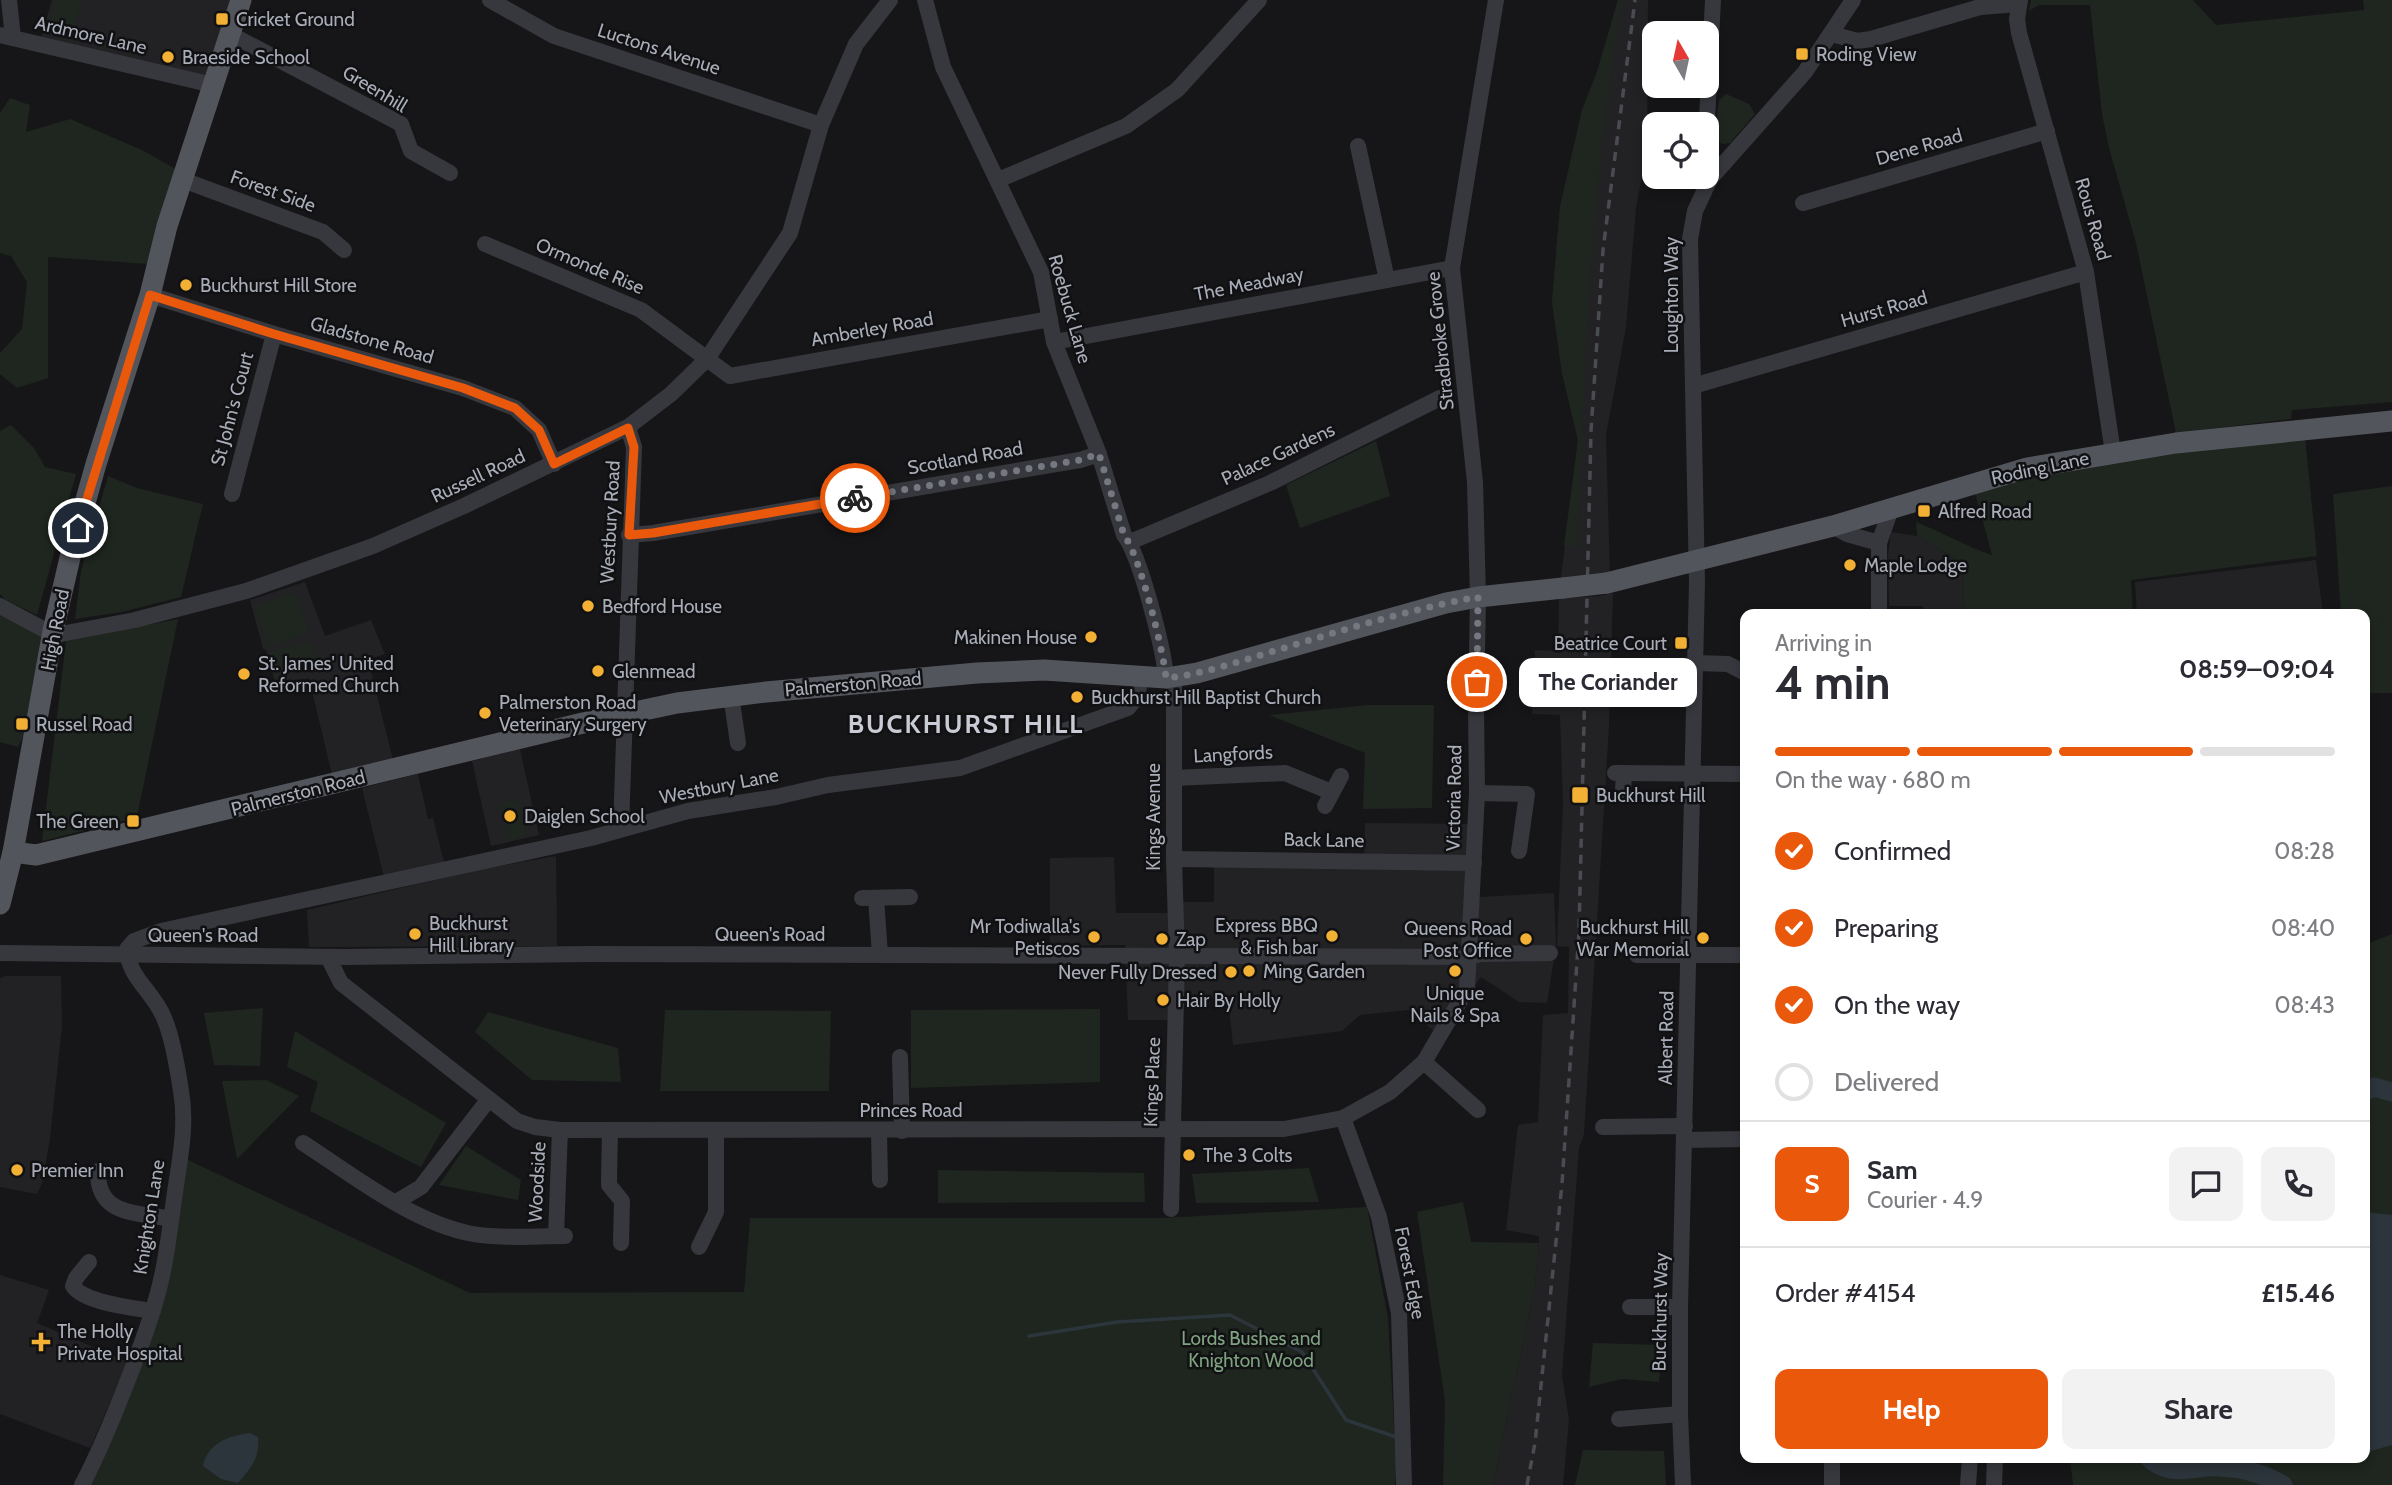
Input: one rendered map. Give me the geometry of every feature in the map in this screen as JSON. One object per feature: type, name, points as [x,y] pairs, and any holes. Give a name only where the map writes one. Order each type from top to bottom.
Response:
[{"type":"main road","name":"High Road","points":[[0,904],[53,631],[72,549],[150,295],[167,226],[230,34],[245,2]]},
{"type":"main road","name":"Roding Lane","points":[[1697,559],[1833,526],[2028,468],[2219,438],[2392,421]]},
{"type":"main road","name":"Palmerston Road","points":[[7,863],[677,703],[732,695],[977,673],[1044,670],[1170,677],[1197,673],[1446,603],[1607,583],[1697,559]]},
{"type":"street","points":[[6,36],[9,0]]},
{"type":"street","name":"Luctons Avenue","points":[[490,0],[554,36],[821,125]]},
{"type":"street","name":"Russell Road","points":[[53,631],[61,634],[124,623],[276,582],[373,546],[628,428],[671,394],[707,359],[790,233],[821,125],[856,44],[890,0]]},
{"type":"street","name":"Roebuck Lane","points":[[925,0],[943,67],[1041,272],[1054,342],[1099,454],[1124,535],[1130,542],[1170,677]]},
{"type":"street","points":[[998,180],[1126,126],[1177,90],[1259,0]]},
{"type":"street","name":"Stradbroke Grove","points":[[1478,597],[1475,482],[1452,268],[1496,0]]},
{"type":"street","points":[[1707,112],[1713,0]]},
{"type":"street","name":"Loughton Way","points":[[1697,559],[1690,239],[1695,211],[1710,179],[1781,102],[1832,34],[1853,0]]},
{"type":"street","points":[[1832,34],[1857,41],[1871,39],[1980,7],[2019,2]]},
{"type":"street","name":"Rous Road","points":[[2019,2],[2019,33],[2086,272],[2113,453]]},
{"type":"street","name":"Greenhill","points":[[230,34],[401,124],[411,151],[450,173]]},
{"type":"street","name":"Ardmore Lane","points":[[6,36],[213,85]]},
{"type":"street","name":"Dene Road","points":[[1803,203],[2047,131]]},
{"type":"street","points":[[1358,146],[1387,280]]},
{"type":"street","points":[[1719,153],[1726,160]]},
{"type":"street","name":"Forest Side","points":[[183,180],[323,232],[344,250]]},
{"type":"street","name":"Ormonde Rise","points":[[485,244],[641,310],[707,359]]},
{"type":"street","name":"The Meadway","points":[[1054,342],[1452,268]]},
{"type":"street","name":"Hurst Road","points":[[1693,386],[2086,272]]},
{"type":"street","name":"Gladstone Road","points":[[150,295],[463,388],[515,408],[539,430],[554,464]]},
{"type":"street","name":"Amberley Road","points":[[707,359],[730,376],[1050,318]]},
{"type":"street","name":"St John's Court","points":[[232,494],[274,334]]},
{"type":"street","name":"Palace Gardens","points":[[1130,542],[1270,483],[1440,398]]},
{"type":"street","name":"Westbury Road","points":[[621,829],[634,447],[628,428]]},
{"type":"street","name":"Scotland Road","points":[[629,535],[667,531],[1080,460],[1099,454]]},
{"type":"street","points":[[1879,609],[1880,543],[1891,509]]},
{"type":"street","points":[[1833,526],[1847,534],[1880,543]]},
{"type":"street","name":"Albert Road","points":[[1685,1133],[1697,559]]},
{"type":"street","name":"Victoria Road","points":[[1467,957],[1477,793],[1478,597]]},
{"type":"street","points":[[0,606],[43,629],[53,631]]},
{"type":"street","points":[[1695,663],[1728,664],[1740,670]]},
{"type":"street","name":"Westbury Lane","points":[[127,955],[127,949],[134,941],[161,931],[591,838],[688,811],[776,797],[828,785],[960,768],[1128,708],[1137,696],[1141,677]]},
{"type":"street","name":"Kings Avenue","points":[[1170,677],[1177,958]]},
{"type":"street","points":[[732,695],[738,743]]},
{"type":"street","name":"Langfords","points":[[1174,778],[1286,773],[1328,799],[1341,776]]},
{"type":"street","points":[[1623,791],[1619,773],[1740,774]]},
{"type":"street","points":[[1477,793],[1527,794],[1519,851]]},
{"type":"street","name":"Back Lane","points":[[1174,859],[1474,863]]},
{"type":"street","points":[[880,955],[869,898],[910,897]]},
{"type":"street","name":"Queen's Road","points":[[0,953],[328,957],[1108,955],[1177,958],[1467,957],[1481,954],[1545,953]]},
{"type":"street","name":"Knighton Lane","points":[[82,1485],[127,1384],[153,1311],[162,1276],[182,1144],[182,1093],[164,1017],[153,998],[134,976],[127,955]]},
{"type":"street","points":[[1637,955],[1740,955]]},
{"type":"street","name":"Princes Road","points":[[328,957],[341,983],[517,1121],[535,1127],[560,1130],[902,1131],[1284,1129],[1343,1118],[1390,1092],[1424,1062],[1467,989],[1467,957]]},
{"type":"street","name":"Kings Place","points":[[1171,1209],[1177,958]]},
{"type":"street","points":[[900,1057],[902,1131]]},
{"type":"street","points":[[1424,1062],[1478,1110]]},
{"type":"street","points":[[396,1202],[421,1187],[489,1099]]},
{"type":"street","name":"Forest Edge","points":[[1343,1118],[1378,1217],[1399,1313],[1404,1485]]},
{"type":"street","points":[[1603,1127],[1740,1138]]},
{"type":"street","points":[[699,1247],[716,1212],[716,1129]]},
{"type":"street","name":"Woodside","points":[[303,1143],[415,1215],[474,1234],[560,1236],[560,1130]]},
{"type":"street","points":[[610,1130],[609,1185],[622,1201],[621,1243]]},
{"type":"street","points":[[879,1131],[880,1180]]},
{"type":"street","name":"Buckhurst Way","points":[[1683,1485],[1679,1414],[1685,1133]]},
{"type":"street","points":[[98,1171],[101,1196],[112,1206],[171,1219]]},
{"type":"street","points":[[89,1262],[76,1278],[73,1286],[76,1291],[102,1302],[153,1311]]},
{"type":"street","points":[[1630,1307],[1680,1307]]},
{"type":"street","points":[[1619,1419],[1679,1414]]},
{"type":"street","points":[[1832,1463],[1832,1485]]},
{"type":"street","points":[[1968,1485],[1970,1463]]},
{"type":"street","points":[[1994,1485],[1996,1463]]},
{"type":"shaded area","name":"Braeside School","points":[[52,0],[232,1],[206,77],[41,38]]},
{"type":"shaded area","points":[[1618,0],[1648,0],[1648,21],[1642,21],[1642,98],[1647,98],[1647,112],[1642,112],[1642,176],[1636,208],[1626,327],[1606,435],[1610,574],[1600,577],[1561,577],[1578,440],[1562,373],[1552,302],[1560,207],[1582,110],[1597,72]]},
{"type":"shaded area","points":[[1891,532],[1917,536],[1964,564],[1963,609],[1889,606],[1888,555]]},
{"type":"shaded area","points":[[2316,560],[2322,609],[2137,609],[2135,582]]},
{"type":"shaded area","points":[[305,582],[325,636],[371,620],[385,654],[369,659],[393,760],[332,775],[309,678],[276,686],[250,600]]},
{"type":"shaded area","points":[[1613,593],[1609,726],[1584,1134],[1579,1148],[1562,1375],[1569,1420],[1563,1485],[1493,1485],[1535,1286],[1539,1243],[1539,1236],[1506,1230],[1518,1125],[1538,1122],[1543,1015],[1568,1013],[1569,947],[1557,946],[1563,804],[1560,715],[1532,714],[1535,650],[1558,651],[1559,598]]},
{"type":"shaded area","name":"Daiglen School","points":[[520,749],[539,835],[491,846],[472,761]]},
{"type":"shaded area","points":[[418,774],[428,819],[433,818],[444,862],[384,877],[362,788]]},
{"type":"shaded area","points":[[1365,823],[1481,824],[1478,897],[1554,893],[1556,946],[1547,1003],[1519,1002],[1481,977],[1438,1034],[1408,1010],[1360,1015],[1342,1031],[1233,1045],[1228,998],[1183,998],[1183,1020],[1128,1020],[1125,945],[1050,946],[1050,858],[1114,857],[1116,913],[1170,913],[1185,902],[1214,902],[1214,866],[1364,865]]},
{"type":"shaded area","points":[[556,856],[557,946],[309,947],[307,910],[478,870]]},
{"type":"shaded area","points":[[61,976],[62,1026],[50,1139],[42,1183],[37,1194],[0,1187],[0,978]]},
{"type":"shaded area","points":[[2370,1213],[2392,1215],[2392,1445],[2370,1451]]},
{"type":"shaded area","name":"The Holly Private Hospital","points":[[0,1275],[49,1290],[37,1323],[128,1362],[90,1448],[0,1414]]},
{"type":"shaded area","points":[[250,1433],[258,1437],[258,1451],[251,1467],[238,1483],[221,1479],[203,1466],[214,1446],[234,1436]]},
{"type":"green space","points":[[57,0],[82,0],[72,35],[48,28]]},
{"type":"green space","points":[[1618,0],[1621,0],[1602,139],[1588,301],[1577,546],[1564,546],[1578,440],[1562,373],[1552,302],[1560,207],[1582,110],[1597,72]]},
{"type":"green space","points":[[2031,0],[2193,0],[2216,25],[2364,10],[2363,0],[2392,0],[2392,402],[2292,410],[2291,419],[2176,433],[2136,243],[2102,114],[2090,5],[2039,5],[2029,11]]},
{"type":"green space","points":[[1726,94],[1749,104],[1755,114],[1730,143],[1719,142],[1719,100]]},
{"type":"green space","points":[[10,98],[30,105],[26,132],[70,119],[142,150],[179,171],[148,264],[48,257],[48,378],[17,388],[0,374],[0,353],[22,329],[27,282],[11,256],[0,253],[0,113]]},
{"type":"green space","points":[[11,425],[34,448],[45,467],[76,474],[37,615],[6,600],[0,594],[0,431]]},
{"type":"green space","points":[[2305,437],[2317,556],[2131,580],[2133,609],[1963,609],[1964,564],[1917,536],[1916,522],[1992,555],[1975,493],[2072,466]]},
{"type":"green space","points":[[1376,441],[1390,496],[1300,528],[1286,485]]},
{"type":"green space","points":[[108,476],[137,488],[203,504],[181,597],[122,612],[75,619],[81,571]]},
{"type":"green space","points":[[2392,486],[2392,693],[2370,693],[2370,609],[2341,609],[2333,494]]},
{"type":"green space","points":[[296,593],[309,634],[268,647],[255,606]]},
{"type":"green space","points":[[0,606],[43,629],[28,726],[18,747],[0,742]]},
{"type":"green space","points":[[178,619],[136,821],[123,821],[42,841],[66,641]]},
{"type":"green space","points":[[311,641],[318,665],[275,676],[269,652]]},
{"type":"green space","points":[[1368,705],[1434,705],[1432,808],[1363,809],[1365,753],[1269,715]]},
{"type":"green space","points":[[519,800],[526,835],[507,839],[499,804]]},
{"type":"green space","points":[[2392,934],[2392,1485],[2073,1485],[2071,1463],[2370,1463],[2370,943]]},
{"type":"green space","points":[[263,1008],[260,1066],[214,1065],[204,1013]]},
{"type":"green space","points":[[1100,1009],[1100,1082],[911,1088],[911,1010]]},
{"type":"green space","points":[[665,1010],[831,1011],[829,1091],[660,1091]]},
{"type":"green space","points":[[488,1012],[618,1048],[621,1082],[532,1080],[475,1032]]},
{"type":"green space","points":[[295,1031],[446,1123],[421,1167],[310,1111],[318,1082],[287,1067]]},
{"type":"green space","points":[[266,1080],[299,1096],[237,1159],[222,1081]]},
{"type":"green space","points":[[466,1146],[521,1180],[518,1200],[439,1185]]},
{"type":"green space","name":"Lords Bushes and Knighton Wood","points":[[186,1159],[470,1293],[744,1292],[750,1218],[1163,1218],[1367,1207],[1388,1318],[1395,1485],[87,1485],[153,1327]]},
{"type":"green space","points":[[1309,1168],[1319,1202],[1196,1203],[1192,1174]]},
{"type":"green space","points":[[938,1170],[1144,1173],[1145,1202],[938,1203]]},
{"type":"green space","points":[[1463,1202],[1471,1242],[1539,1243],[1535,1286],[1493,1485],[1443,1485],[1445,1401],[1417,1212]]},
{"type":"green space","points":[[1593,1343],[1662,1345],[1659,1382],[1622,1379],[1589,1387]]},
{"type":"green space","points":[[1583,1450],[1664,1451],[1666,1485],[1575,1485]]},
{"type":"waterway","points":[[2370,1089],[2374,1087],[2392,1092]]},
{"type":"waterway","points":[[1029,1336],[1117,1322],[1230,1315],[1302,1352],[1346,1420],[1396,1437]]},
{"type":"waterway","points":[[2156,1463],[2175,1470],[2211,1467],[2245,1470],[2283,1485]]},
{"type":"railway","points":[[1527,1485],[1535,1443],[1562,1184],[1579,932],[1591,431],[1603,250],[1635,0]]},
{"type":"way so far","points":[[855,498],[1080,460],[1099,454],[1124,535],[1130,542],[1136,559],[1163,653],[1166,678],[1197,673],[1353,628],[1478,597],[1477,682]]},
{"type":"place","name":"Cricket Ground","points":[[222,19]]},
{"type":"place","name":"Roding View","points":[[1802,54]]},
{"type":"place","name":"Braeside School","points":[[168,57]]},
{"type":"place","name":"Buckhurst Hill Store","points":[[186,285]]},
{"type":"place","name":"Alfred Road","points":[[1924,511]]},
{"type":"place","name":"Maple Lodge","points":[[1850,565]]},
{"type":"place","name":"Bedford House","points":[[588,606]]},
{"type":"place","name":"Makinen House","points":[[1091,637]]},
{"type":"place","name":"Beatrice Court","points":[[1681,643]]},
{"type":"place","name":"Glenmead","points":[[598,671]]},
{"type":"place","name":"St. James' United Reformed Church","points":[[244,674]]},
{"type":"place","name":"The Coriander","points":[[1477,682]]},
{"type":"place","name":"Buckhurst Hill Baptist Church","points":[[1077,697]]},
{"type":"place","name":"Palmerston Road Veterinary Surgery","points":[[485,713]]},
{"type":"place","name":"Russel Road","points":[[22,724]]},
{"type":"place","name":"Buckhurst Hill","points":[[1580,795]]},
{"type":"place","name":"Daiglen School","points":[[510,816]]},
{"type":"place","name":"The Green","points":[[133,821]]},
{"type":"place","name":"Buckhurst Hill Library","points":[[415,934]]},
{"type":"place","name":"Express BBQ & Fish bar","points":[[1332,936]]},
{"type":"place","name":"Mr Todiwalla's Petiscos","points":[[1094,937]]},
{"type":"place","name":"Buckhurst Hill War Memorial","points":[[1703,938]]},
{"type":"place","name":"Zap","points":[[1162,939]]},
{"type":"place","name":"Queens Road Post Office","points":[[1526,939]]},
{"type":"place","name":"Ming Garden","points":[[1249,971]]},
{"type":"place","name":"Unique Nails & Spa","points":[[1455,971]]},
{"type":"place","name":"Never Fully Dressed","points":[[1231,972]]},
{"type":"place","name":"Hair By Holly","points":[[1163,1000]]},
{"type":"place","name":"The 3 Colts","points":[[1189,1155]]},
{"type":"place","name":"Premier Inn","points":[[17,1170]]},
{"type":"place","name":"The Holly Private Hospital","points":[[41,1342]]},
{"type":"district","name":"BUCKHURST HILL","points":[[966,724]]},
{"type":"route","points":[[78,528],[150,295],[463,388],[515,408],[539,430],[554,464],[628,428],[634,447],[629,535],[855,498]]}]
